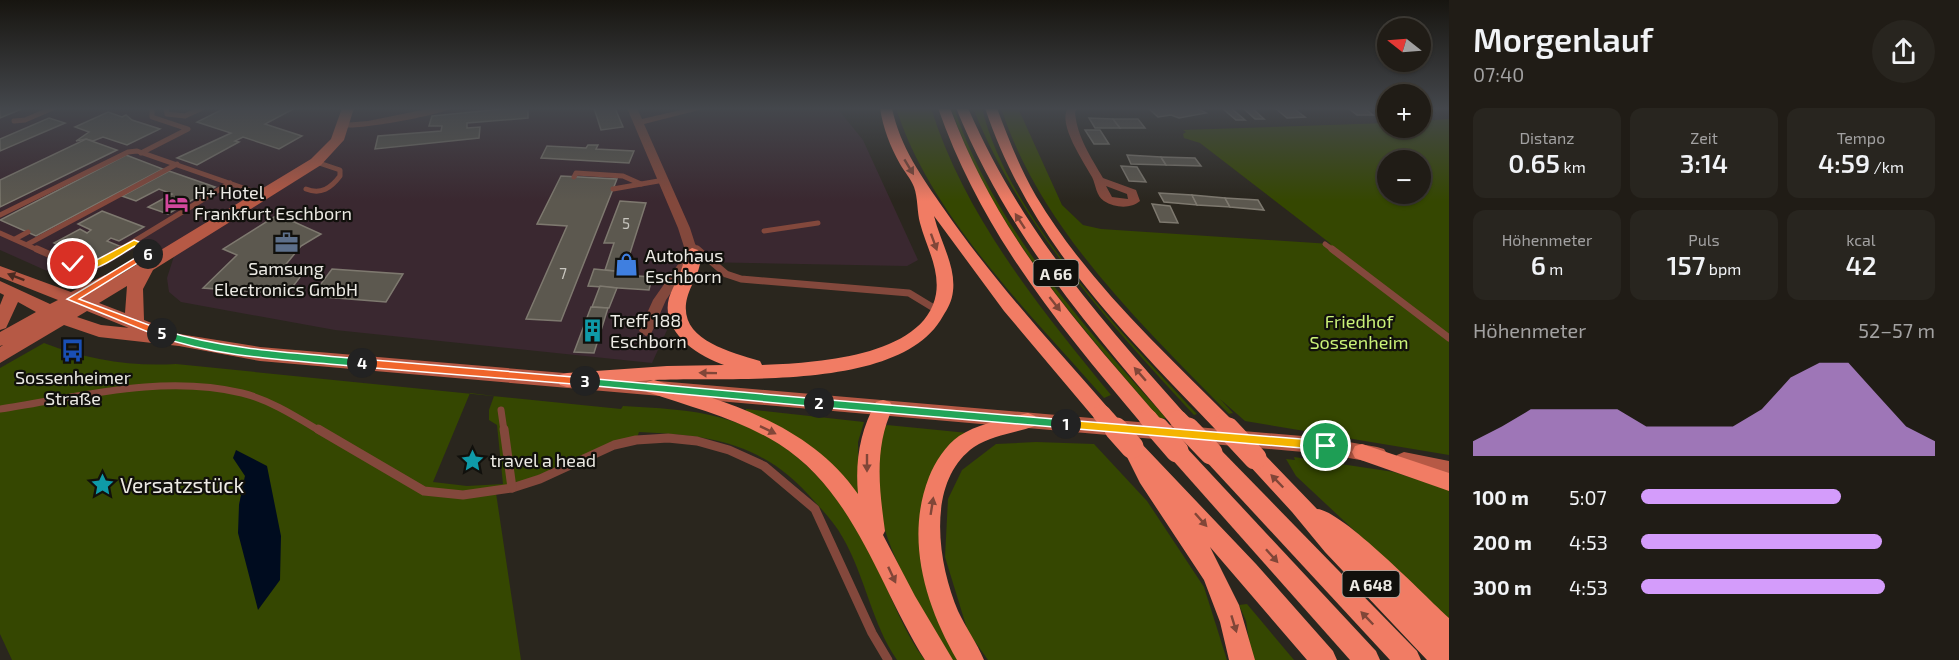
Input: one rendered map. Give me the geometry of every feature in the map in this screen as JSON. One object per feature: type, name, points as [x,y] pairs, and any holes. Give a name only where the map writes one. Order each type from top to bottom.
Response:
[{"type":"highway","points":[[894,139],[921,186],[992,284],[1131,447],[1248,572],[1324,660]]},
{"type":"highway","name":"A 66","points":[[955,139],[963,159],[1007,237],[1072,327],[1177,451],[1367,660]]},
{"type":"highway","name":"A 66","points":[[975,139],[983,157],[1035,243],[1075,297],[1178,419],[1407,660]]},
{"type":"highway","name":"A 648","points":[[1002,139],[1027,190],[1087,277],[1130,328],[1300,505],[1333,545],[1445,660]]},
{"type":"highway","points":[[567,380],[679,372],[743,374],[857,363],[900,347],[919,335],[939,311],[944,300],[945,282],[926,216],[921,186]]},
{"type":"highway","points":[[691,248],[693,263],[677,300],[677,310],[690,337],[706,350],[739,363],[766,367],[857,363]]},
{"type":"highway","points":[[654,387],[729,413],[801,448],[831,474],[875,539],[897,587],[940,660]]},
{"type":"highway","points":[[875,539],[867,481],[866,454],[874,423],[883,407]]},
{"type":"highway","points":[[971,660],[951,625],[937,589],[930,556],[932,503],[945,464],[961,446],[991,431],[1028,421]]},
{"type":"highway","points":[[1131,447],[1149,482],[1182,524],[1219,585],[1235,624],[1242,660]]},
{"type":"highway","points":[[1362,452],[1449,482]]},
{"type":"highway","name":"A 648","points":[[1300,505],[1349,540],[1449,635]]},
{"type":"main road","points":[[136,324],[132,304],[135,284],[153,257],[252,191],[302,162],[329,139]]},
{"type":"main road","points":[[0,356],[79,302],[316,162],[332,147],[336,139]]},
{"type":"main road","points":[[0,271],[179,340]]},
{"type":"main road","points":[[0,324],[7,289],[57,316],[112,334],[179,340],[260,354],[1275,441],[1362,452],[1449,470]]},
{"type":"main road","points":[[0,340],[57,316]]},
{"type":"street","points":[[645,139],[691,248],[652,311],[646,331]]},
{"type":"street","points":[[1078,139],[1099,180]]},
{"type":"lane","points":[[141,153],[169,139]]},
{"type":"lane","points":[[0,215],[128,152],[141,153],[177,164],[252,191]]},
{"type":"lane","points":[[153,165],[162,160]]},
{"type":"lane","points":[[306,189],[318,192],[326,190],[340,176],[340,170],[316,162]]},
{"type":"lane","points":[[28,244],[177,164]]},
{"type":"lane","points":[[574,177],[576,173],[622,176],[641,184]]},
{"type":"lane","points":[[613,189],[664,180]]},
{"type":"lane","points":[[0,232],[85,268],[100,263],[230,183]]},
{"type":"lane","points":[[764,231],[818,223]]},
{"type":"lane","points":[[15,239],[28,232]]},
{"type":"lane","points":[[134,242],[153,257]]},
{"type":"lane","points":[[1325,244],[1449,338]]},
{"type":"lane","points":[[691,248],[726,274],[741,279],[909,293],[939,311]]},
{"type":"lane","points":[[0,409],[150,386],[222,387],[254,395],[276,406],[424,491],[463,495],[512,488],[614,446],[636,440],[668,438],[697,441],[729,450],[764,466],[815,509],[872,633],[888,660]]},
{"type":"lane","points":[[501,410],[512,488]]},
{"type":"shaded area","points":[[0,139],[862,139],[918,260],[907,266],[698,262],[652,363],[335,330],[181,302],[169,292],[167,278],[174,256],[141,245],[94,272],[78,278],[65,279],[0,250]]},
{"type":"green space","points":[[908,139],[943,139],[963,187],[1007,260],[1111,395],[1104,398],[985,262],[932,187]]},
{"type":"green space","points":[[963,139],[966,139],[992,193],[1044,273],[1104,348],[1166,418],[1160,419],[1099,348],[1040,273],[989,194]]},
{"type":"green space","points":[[987,139],[992,139],[1016,190],[1071,272],[1103,311],[1197,414],[1194,415],[1130,345],[1069,271],[1015,193]]},
{"type":"green space","name":"Friedhof Sossenheim","points":[[1014,139],[1032,139],[1062,205],[1083,225],[1101,229],[1331,244],[1200,143],[1187,139],[1449,139],[1449,455],[1245,421],[1220,399],[1233,413],[1229,414],[1129,310],[1068,235],[1041,195]]},
{"type":"green space","points":[[44,343],[109,361],[176,364],[470,394],[433,482],[467,486],[503,484],[497,425],[489,420],[489,410],[494,396],[621,409],[623,406],[673,409],[722,418],[773,440],[795,455],[832,493],[862,538],[904,626],[925,660],[897,660],[881,631],[851,553],[840,533],[796,482],[757,455],[736,446],[690,436],[639,432],[636,440],[496,493],[521,660],[12,660],[0,634],[0,368]],"holes":[[[245,476],[258,609],[239,505]]]},
{"type":"green space","points":[[746,409],[864,422],[858,442],[859,496],[745,413]]},
{"type":"green space","points":[[887,425],[968,433],[928,483],[961,660],[952,660],[905,578],[886,534],[876,488],[876,466],[882,428]]},
{"type":"green space","points":[[1036,442],[1094,444],[1147,501],[1204,587],[1227,660],[988,660],[968,632],[945,557],[948,499],[962,470],[996,444]]},
{"type":"green space","points":[[1294,457],[1394,472],[1449,490],[1449,619],[1296,476],[1286,459],[1295,460]]},
{"type":"green space","points":[[1247,604],[1294,660],[1252,660],[1246,621],[1239,605]]},
{"type":"water","points":[[236,450],[267,466],[281,536],[280,580],[258,610],[238,533],[239,505],[245,476],[233,458]]},
{"type":"building","points":[[0,139],[28,139],[0,151]]},
{"type":"building","points":[[79,139],[98,139],[93,141],[86,139],[76,141]]},
{"type":"building","points":[[86,139],[117,150],[0,207],[0,180]]},
{"type":"building","points":[[108,139],[140,139],[127,145]]},
{"type":"building","points":[[218,139],[239,139],[235,141],[239,142],[197,165],[177,158]]},
{"type":"building","points":[[248,139],[297,139],[279,149]]},
{"type":"building","points":[[377,139],[471,139],[375,149]]},
{"type":"building","points":[[1091,139],[1106,139],[1109,144],[1094,144]]},
{"type":"building","points":[[588,145],[598,145],[596,149],[634,151],[629,163],[541,158],[547,146],[586,148]]},
{"type":"building","points":[[126,155],[163,169],[36,236],[0,220]]},
{"type":"building","points":[[1127,155],[1161,157],[1166,165],[1131,164]]},
{"type":"building","points":[[1161,157],[1195,158],[1201,166],[1166,165]]},
{"type":"building","points":[[1121,166],[1137,167],[1146,182],[1129,181]]},
{"type":"building","points":[[169,171],[215,187],[168,214],[148,207],[172,194],[159,189],[136,201],[122,196]]},
{"type":"building","points":[[561,176],[617,179],[561,321],[526,319],[567,226],[537,224]]},
{"type":"building","points":[[1159,193],[1192,195],[1197,205],[1164,202]]},
{"type":"building","points":[[1192,195],[1225,198],[1230,207],[1197,205]]},
{"type":"building","points":[[1225,198],[1258,200],[1264,210],[1230,207]]},
{"type":"building","points":[[620,201],[646,203],[624,272],[605,270],[614,243],[604,243]]},
{"type":"building","points":[[1152,204],[1170,206],[1178,223],[1160,222]]},
{"type":"building","points":[[102,211],[144,227],[119,241],[111,238],[107,241],[122,247],[95,262],[54,243],[80,229],[87,233],[91,230],[78,224]]},
{"type":"building","points":[[281,216],[321,234],[301,246],[278,274],[301,276],[287,294],[203,288],[237,255],[223,249],[274,217]]},
{"type":"building","points":[[332,269],[403,274],[386,302],[312,296]]},
{"type":"building","points":[[594,269],[624,272],[623,275],[652,277],[649,290],[588,286]]},
{"type":"building","points":[[600,286],[617,288],[609,308],[592,307]]},
{"type":"building","name":"Treff 188 Eschborn","points":[[591,307],[608,308],[594,353],[574,352]]},
{"type":"place","name":"H+ Hotel Frankfurt Eschborn","points":[[176,202]]},
{"type":"place","name":"Samsung Electronics GmbH","points":[[286,242]]},
{"type":"place","name":"Autohaus Eschborn","points":[[627,265]]},
{"type":"place","name":"Treff 188 Eschborn","points":[[592,330]]},
{"type":"place","name":"Sossenheimer Straße","points":[[73,351]]},
{"type":"place","name":"travel a head","points":[[472,460]]},
{"type":"place","name":"Versatzstück","points":[[102,484]]},
{"type":"route","points":[[73,264],[80,268],[91,267],[134,242],[154,250],[72,299],[106,314],[179,340],[260,354],[1326,446]]}]
